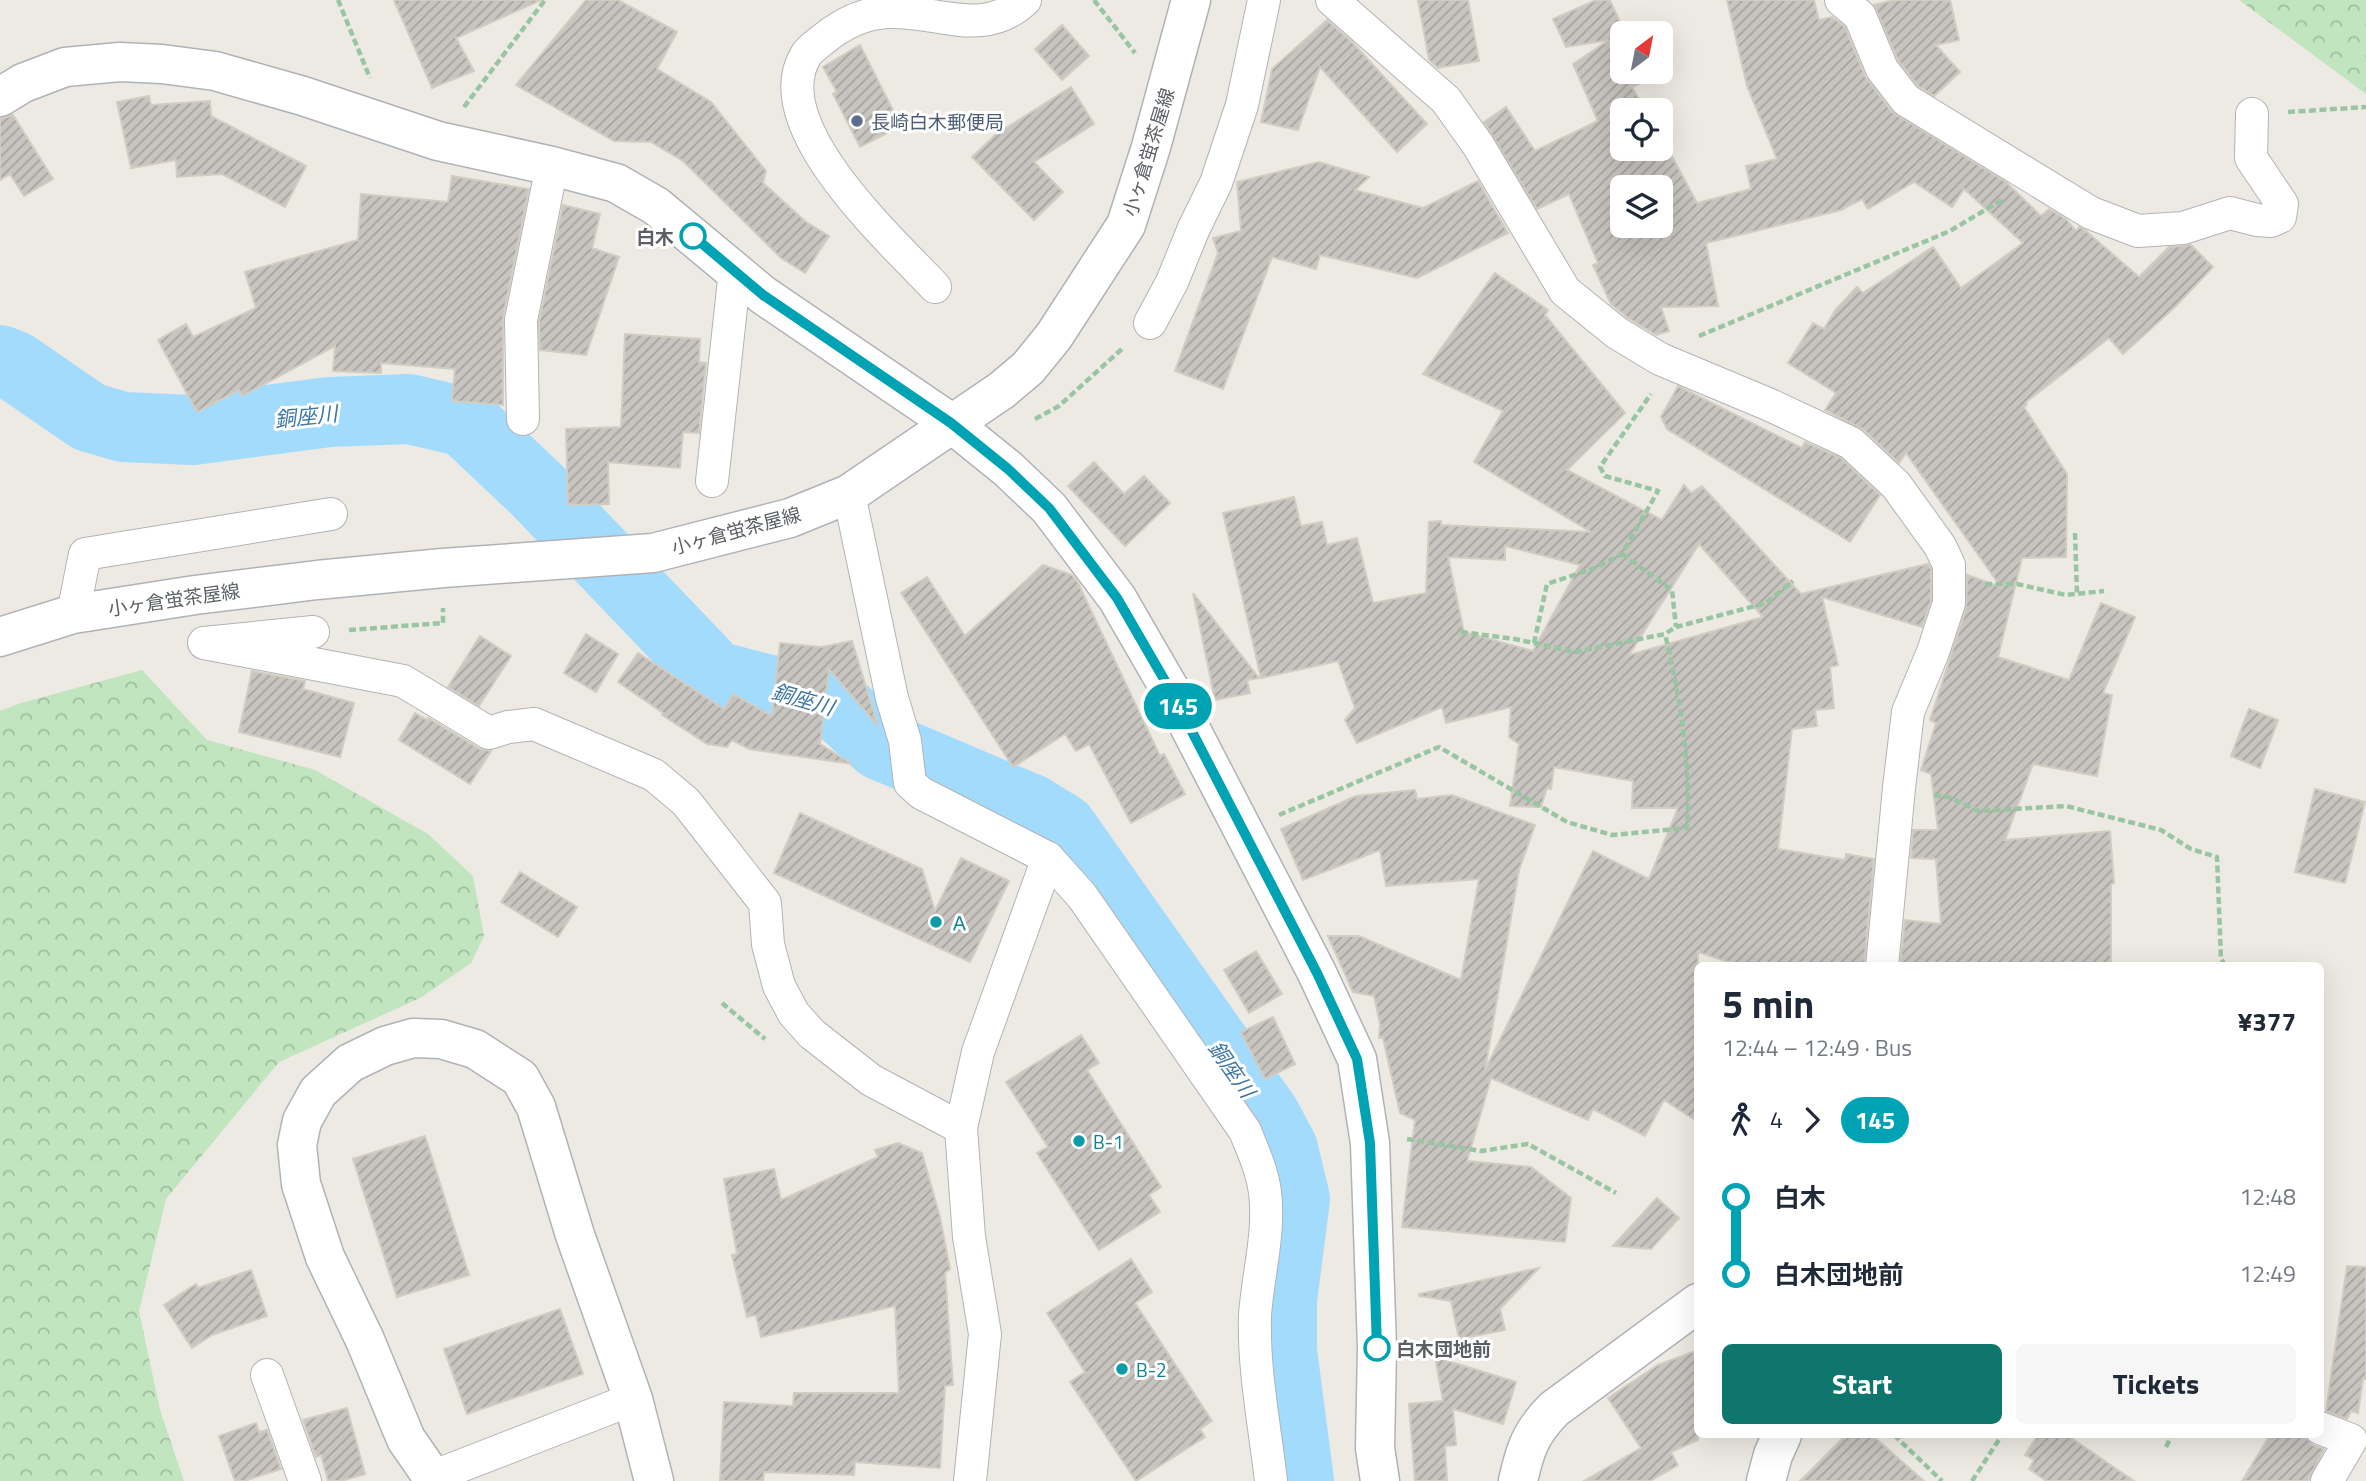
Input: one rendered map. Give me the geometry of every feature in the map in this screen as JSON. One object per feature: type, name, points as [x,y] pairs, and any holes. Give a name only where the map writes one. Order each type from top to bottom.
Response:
[{"type":"street","points":[[935,287],[841,187],[812,139],[800,112],[797,78],[806,54],[853,19],[888,12],[977,21],[995,19],[1011,12],[1025,0]]},
{"type":"street","name":"小ヶ倉蛍茶屋線","points":[[0,637],[73,614],[317,580],[653,553],[790,518],[849,495],[1002,390],[1028,368],[1054,336],[1126,225],[1151,147],[1191,0]]},
{"type":"street","points":[[1150,323],[1172,282],[1216,183],[1242,105],[1264,0]]},
{"type":"street","points":[[1332,0],[1446,100],[1478,145],[1565,291],[1617,333],[1660,359],[1770,405],[1851,443],[1896,485],[1928,529],[1949,565],[1949,603],[1934,652],[1908,712],[1882,962]]},
{"type":"street","points":[[1841,0],[1860,16],[1882,69],[1906,100],[2014,164],[2091,214],[2138,231],[2183,228],[2230,213],[2257,220],[2271,221],[2280,217],[2282,204],[2251,158],[2252,114]]},
{"type":"street","points":[[0,97],[23,83],[65,67],[120,62],[215,71],[438,141],[616,183],[656,206],[763,295],[951,423],[1008,469],[1049,508],[1117,598],[1172,693],[1317,973],[1357,1059],[1368,1131],[1377,1348],[1375,1448],[1380,1481]]},
{"type":"street","points":[[523,419],[521,320],[552,166]]},
{"type":"street","points":[[712,481],[735,271]]},
{"type":"street","points":[[849,495],[892,698],[905,741],[910,783],[921,793],[1048,858],[1082,896],[1245,1131],[1260,1170],[1265,1194],[1265,1224],[1255,1315],[1271,1481]]},
{"type":"street","points":[[73,614],[85,554],[331,514]]},
{"type":"street","points":[[313,632],[204,643],[402,681],[489,733],[508,727],[534,724],[654,775],[686,802],[765,903],[768,944],[779,986],[793,1014],[812,1034],[870,1080],[961,1128]]},
{"type":"street","points":[[970,1481],[985,1334],[970,1237],[961,1128],[978,1052],[1048,858]]},
{"type":"street","points":[[633,1399],[433,1479],[406,1439],[365,1340],[325,1257],[301,1184],[297,1145],[302,1121],[318,1092],[349,1063],[385,1046],[413,1038],[442,1039],[475,1049],[520,1078],[536,1108],[575,1236],[633,1399],[654,1481]]},
{"type":"street","points":[[1518,1481],[1527,1444],[1546,1417],[1694,1306]]},
{"type":"street","points":[[267,1376],[305,1481]]},
{"type":"street","points":[[2324,1430],[2351,1440],[2327,1481]]},
{"type":"street","points":[[1766,1481],[1781,1438]]},
{"type":"path","points":[[338,0],[390,124]]},
{"type":"path","points":[[438,141],[545,0]]},
{"type":"path","points":[[1094,0],[1139,59]]},
{"type":"path","points":[[2252,114],[2366,107]]},
{"type":"path","points":[[1535,643],[1547,584],[1595,568],[1622,554],[1658,491],[1605,476],[1600,467],[1651,393],[1660,373],[1660,359],[1672,347],[1950,231],[2000,201],[2014,164]]},
{"type":"path","points":[[1035,419],[1059,406],[1150,323]]},
{"type":"path","points":[[2075,533],[2077,594]]},
{"type":"path","points":[[1622,554],[1672,590],[1676,627]]},
{"type":"path","points":[[1461,632],[1575,652],[1665,634],[1676,627],[1766,603],[1793,581]]},
{"type":"path","points":[[1949,584],[2017,584],[2066,595],[2104,591]]},
{"type":"path","points":[[313,632],[443,623]]},
{"type":"path","points":[[1242,830],[1439,747],[1567,822],[1612,835],[1687,828],[1689,795],[1680,695],[1665,634]]},
{"type":"path","points":[[1899,788],[1948,797],[1979,811],[2066,806],[2087,810],[2161,830],[2191,849],[2217,857],[2221,959],[2224,962]]},
{"type":"path","points":[[1368,1131],[1481,1152],[1528,1144],[1616,1193]]},
{"type":"path","points":[[1897,1438],[1942,1481]]},
{"type":"path","points":[[1972,1481],[2000,1438]]},
{"type":"path","points":[[2165,1447],[2170,1438]]},
{"type":"green space","points":[[2239,0],[2366,0],[2366,94]]},
{"type":"green space","points":[[142,670],[207,740],[315,770],[428,834],[473,876],[484,936],[471,963],[420,998],[279,1062],[166,1199],[139,1311],[160,1410],[184,1481],[0,1481],[0,711]]},
{"type":"building","points":[[394,0],[541,0],[456,38],[474,71],[432,88]]},
{"type":"building","points":[[586,0],[618,0],[677,32],[657,69],[711,102],[766,171],[763,183],[806,222],[829,236],[805,273],[781,258],[683,161],[651,142],[614,141],[516,85]]},
{"type":"building","points":[[1418,0],[1468,0],[1479,61],[1438,68],[1429,60]]},
{"type":"building","points":[[1596,0],[1610,0],[1620,21],[1610,21],[1610,84],[1639,84],[1632,87],[1638,98],[1610,98],[1610,161],[1673,161],[1673,158],[1697,203],[1751,189],[1746,166],[1777,159],[1747,86],[1727,0],[1814,0],[1819,20],[1832,17],[1845,27],[1865,76],[1892,112],[2006,182],[2041,216],[2049,209],[2066,219],[2076,231],[2079,227],[2086,231],[2139,277],[2169,247],[2191,245],[2213,267],[2175,307],[2123,354],[2109,338],[2026,402],[2024,407],[2067,474],[2066,557],[2022,558],[1998,657],[2069,680],[2101,603],[2135,617],[2103,693],[2112,695],[2097,776],[2033,764],[2005,840],[2110,831],[2114,883],[2111,884],[2111,962],[1900,962],[1905,920],[1941,924],[1936,859],[1911,858],[1913,830],[1938,830],[1931,774],[1921,770],[1936,723],[1930,720],[1966,609],[1967,575],[2001,587],[1906,453],[1899,463],[1863,429],[1825,410],[1836,393],[1788,363],[1813,323],[1824,329],[1836,309],[1857,287],[1863,293],[1933,247],[1961,288],[2023,243],[1964,189],[1952,207],[1914,182],[1868,209],[1862,199],[1841,210],[1706,243],[1718,306],[1661,307],[1669,331],[1656,335],[1611,304],[1593,265],[1598,263],[1569,194],[1537,209],[1484,122],[1506,107],[1535,151],[1598,121],[1573,64],[1609,40],[1566,47],[1553,19]]},
{"type":"building","points":[[1894,0],[1950,0],[1959,40],[1936,45],[1960,72],[1934,96],[1918,86],[1898,60],[1874,5]]},
{"type":"building","points":[[1327,20],[1352,42],[1427,124],[1397,152],[1320,67],[1298,130],[1261,122],[1272,69]]},
{"type":"building","points":[[1062,25],[1089,56],[1062,80],[1035,49]]},
{"type":"building","points":[[860,45],[901,126],[860,147],[833,94],[837,92],[823,67]]},
{"type":"building","points":[[1071,87],[1094,124],[1034,162],[1063,192],[1034,220],[972,157],[995,135]]},
{"type":"building","points":[[149,96],[151,105],[210,101],[211,116],[306,166],[285,207],[222,174],[177,177],[176,160],[131,168],[117,102]]},
{"type":"building","points":[[13,115],[53,179],[24,196],[10,174],[0,180],[0,119]]},
{"type":"building","points":[[1319,162],[1369,177],[1355,190],[1423,208],[1478,181],[1508,233],[1417,278],[1320,255],[1316,269],[1272,257],[1223,389],[1175,371],[1218,253],[1213,238],[1241,231],[1237,182]]},
{"type":"building","points":[[452,176],[529,189],[503,317],[503,405],[452,401],[455,369],[381,363],[381,373],[333,371],[335,346],[242,396],[239,390],[197,412],[158,340],[186,324],[193,337],[256,308],[245,272],[358,240],[361,194],[448,202]]},
{"type":"building","points":[[563,205],[600,214],[592,248],[619,257],[586,355],[540,350],[539,322]]},
{"type":"building","points":[[1495,273],[1548,310],[1545,315],[1625,413],[1567,470],[1662,520],[1684,485],[1691,493],[1702,486],[1801,594],[1928,564],[1931,569],[1931,600],[1922,627],[1822,597],[1838,665],[1830,667],[1834,708],[1815,710],[1817,726],[1792,729],[1778,849],[1845,860],[1846,854],[1874,859],[1864,962],[1728,962],[1698,952],[1698,962],[1694,962],[1694,1119],[1664,1100],[1645,1136],[1593,1109],[1588,1120],[1491,1078],[1467,1161],[1531,1167],[1571,1198],[1565,1242],[1402,1227],[1415,1120],[1400,1113],[1383,1038],[1379,1038],[1380,1024],[1374,996],[1353,992],[1328,936],[1359,936],[1461,980],[1479,879],[1386,886],[1380,850],[1303,880],[1281,829],[1356,796],[1415,790],[1417,799],[1452,795],[1535,825],[1519,870],[1485,1070],[1593,851],[1649,879],[1678,808],[1632,808],[1633,781],[1554,767],[1551,789],[1547,788],[1541,807],[1510,806],[1519,744],[1509,737],[1511,707],[1446,723],[1442,707],[1357,743],[1345,720],[1355,708],[1338,661],[1261,678],[1223,513],[1294,497],[1301,526],[1322,522],[1327,545],[1357,538],[1373,603],[1426,593],[1429,522],[1441,521],[1441,525],[1591,532],[1474,462],[1503,411],[1423,374]],"holes":[[[1699,544],[1763,617],[1629,655]],[[1505,546],[1580,565],[1533,651],[1464,632],[1448,557],[1505,560]]]},
{"type":"building","points":[[625,334],[700,339],[699,362],[706,363],[699,433],[683,432],[680,468],[608,462],[609,504],[568,505],[566,429],[621,427]]},
{"type":"building","points":[[1678,386],[1802,448],[1805,442],[1841,458],[1880,495],[1850,542],[1667,429],[1661,417]]},
{"type":"building","points":[[1094,462],[1124,494],[1144,476],[1170,503],[1125,546],[1068,486]]},
{"type":"building","points":[[1043,565],[1072,575],[1078,583],[1160,756],[1164,754],[1185,794],[1131,823],[1089,744],[1076,751],[1065,734],[1013,767],[901,593],[927,577],[965,636]]},
{"type":"building","points":[[1193,593],[1259,678],[1247,680],[1250,693],[1215,700]]},
{"type":"building","points":[[586,634],[618,654],[596,692],[564,673]]},
{"type":"building","points":[[480,636],[511,656],[479,706],[448,687]]},
{"type":"building","points":[[852,641],[878,726],[829,669],[820,744],[852,764],[749,749],[732,740],[727,747],[707,744],[618,682],[638,653],[724,709],[733,694],[772,716],[780,643],[822,647]]},
{"type":"building","points":[[252,671],[305,681],[303,689],[354,703],[340,757],[239,732]]},
{"type":"building","points":[[2249,709],[2278,720],[2260,768],[2231,756]]},
{"type":"building","points":[[415,713],[480,749],[491,751],[470,784],[399,740]]},
{"type":"building","points":[[2315,789],[2365,802],[2345,883],[2295,872]]},
{"type":"building","name":"Ａ","points":[[800,813],[922,869],[935,911],[961,858],[1009,881],[970,962],[774,873]]},
{"type":"building","points":[[520,872],[577,907],[558,937],[501,902]]},
{"type":"building","points":[[1256,951],[1282,994],[1249,1013],[1224,970]]},
{"type":"building","points":[[1273,1017],[1295,1064],[1265,1079],[1241,1032]]},
{"type":"building","name":"B-1","points":[[1081,1035],[1099,1063],[1087,1070],[1161,1187],[1149,1195],[1160,1212],[1099,1250],[1037,1153],[1048,1147],[1006,1082]]},
{"type":"building","points":[[425,1136],[469,1275],[397,1297],[353,1159]]},
{"type":"building","points":[[898,1143],[922,1153],[940,1217],[950,1269],[945,1273],[953,1385],[945,1386],[940,1468],[855,1462],[854,1475],[764,1472],[763,1481],[720,1481],[724,1402],[793,1406],[794,1393],[899,1393],[895,1306],[761,1337],[756,1315],[747,1317],[732,1255],[737,1254],[724,1179],[774,1169],[781,1200],[878,1157],[875,1150]]},
{"type":"building","points":[[1657,1198],[1679,1218],[1651,1249],[1613,1246]]},
{"type":"building","name":"B-2","points":[[1131,1259],[1152,1292],[1135,1303],[1212,1421],[1200,1429],[1205,1437],[1136,1481],[1070,1382],[1085,1372],[1047,1313]]},
{"type":"building","points":[[2347,1266],[2366,1267],[2366,1379],[2363,1379],[2358,1413],[2351,1411],[2347,1419],[2326,1411]]},
{"type":"building","points":[[1539,1268],[1500,1309],[1505,1330],[1459,1339],[1451,1301],[1419,1296],[1419,1294]]},
{"type":"building","points":[[251,1270],[267,1316],[212,1335],[192,1348],[164,1305],[196,1284],[198,1288]]},
{"type":"building","points":[[560,1309],[583,1374],[467,1414],[444,1349]]},
{"type":"building","points":[[1694,1352],[1694,1438],[1698,1440],[1671,1452],[1678,1465],[1650,1481],[1584,1481],[1641,1448],[1608,1398],[1658,1365]]},
{"type":"building","points":[[1435,1357],[1516,1382],[1503,1424],[1453,1409],[1456,1445],[1445,1446],[1447,1481],[1415,1481],[1409,1404],[1443,1401]]},
{"type":"building","points":[[347,1408],[365,1474],[341,1481],[328,1481],[321,1455],[316,1457],[303,1420]]},
{"type":"building","points":[[256,1423],[259,1432],[267,1430],[281,1469],[244,1481],[235,1481],[219,1436]]},
{"type":"building","points":[[1843,1438],[1875,1438],[1924,1481],[1800,1481]]},
{"type":"building","points":[[2036,1438],[2071,1438],[2134,1481],[2046,1481],[2029,1469],[2034,1460],[2025,1455]]},
{"type":"building","points":[[2268,1438],[2307,1438],[2313,1445],[2324,1449],[2308,1481],[2242,1481]]},
{"type":"waterway","name":"銅座川","points":[[0,360],[15,366],[89,417],[123,427],[193,430],[329,412],[409,409],[465,422],[538,491],[715,676],[840,708],[880,745],[1031,809],[1062,828],[1266,1117],[1283,1149],[1295,1199],[1282,1300],[1282,1351],[1299,1481]]},
{"type":"bus line","name":"145","points":[[693,236],[763,295],[951,423],[1008,469],[1049,508],[1117,598],[1172,693],[1317,973],[1357,1059],[1370,1143],[1377,1348]]},
{"type":"place","name":"長崎白木郵便局","points":[[857,121]]},
{"type":"place","name":"白木","points":[[693,236]]},
{"type":"place","name":"Ａ","points":[[936,922]]},
{"type":"place","name":"B-1","points":[[1079,1141]]},
{"type":"place","name":"白木団地前","points":[[1377,1348]]},
{"type":"place","name":"B-2","points":[[1122,1369]]}]
